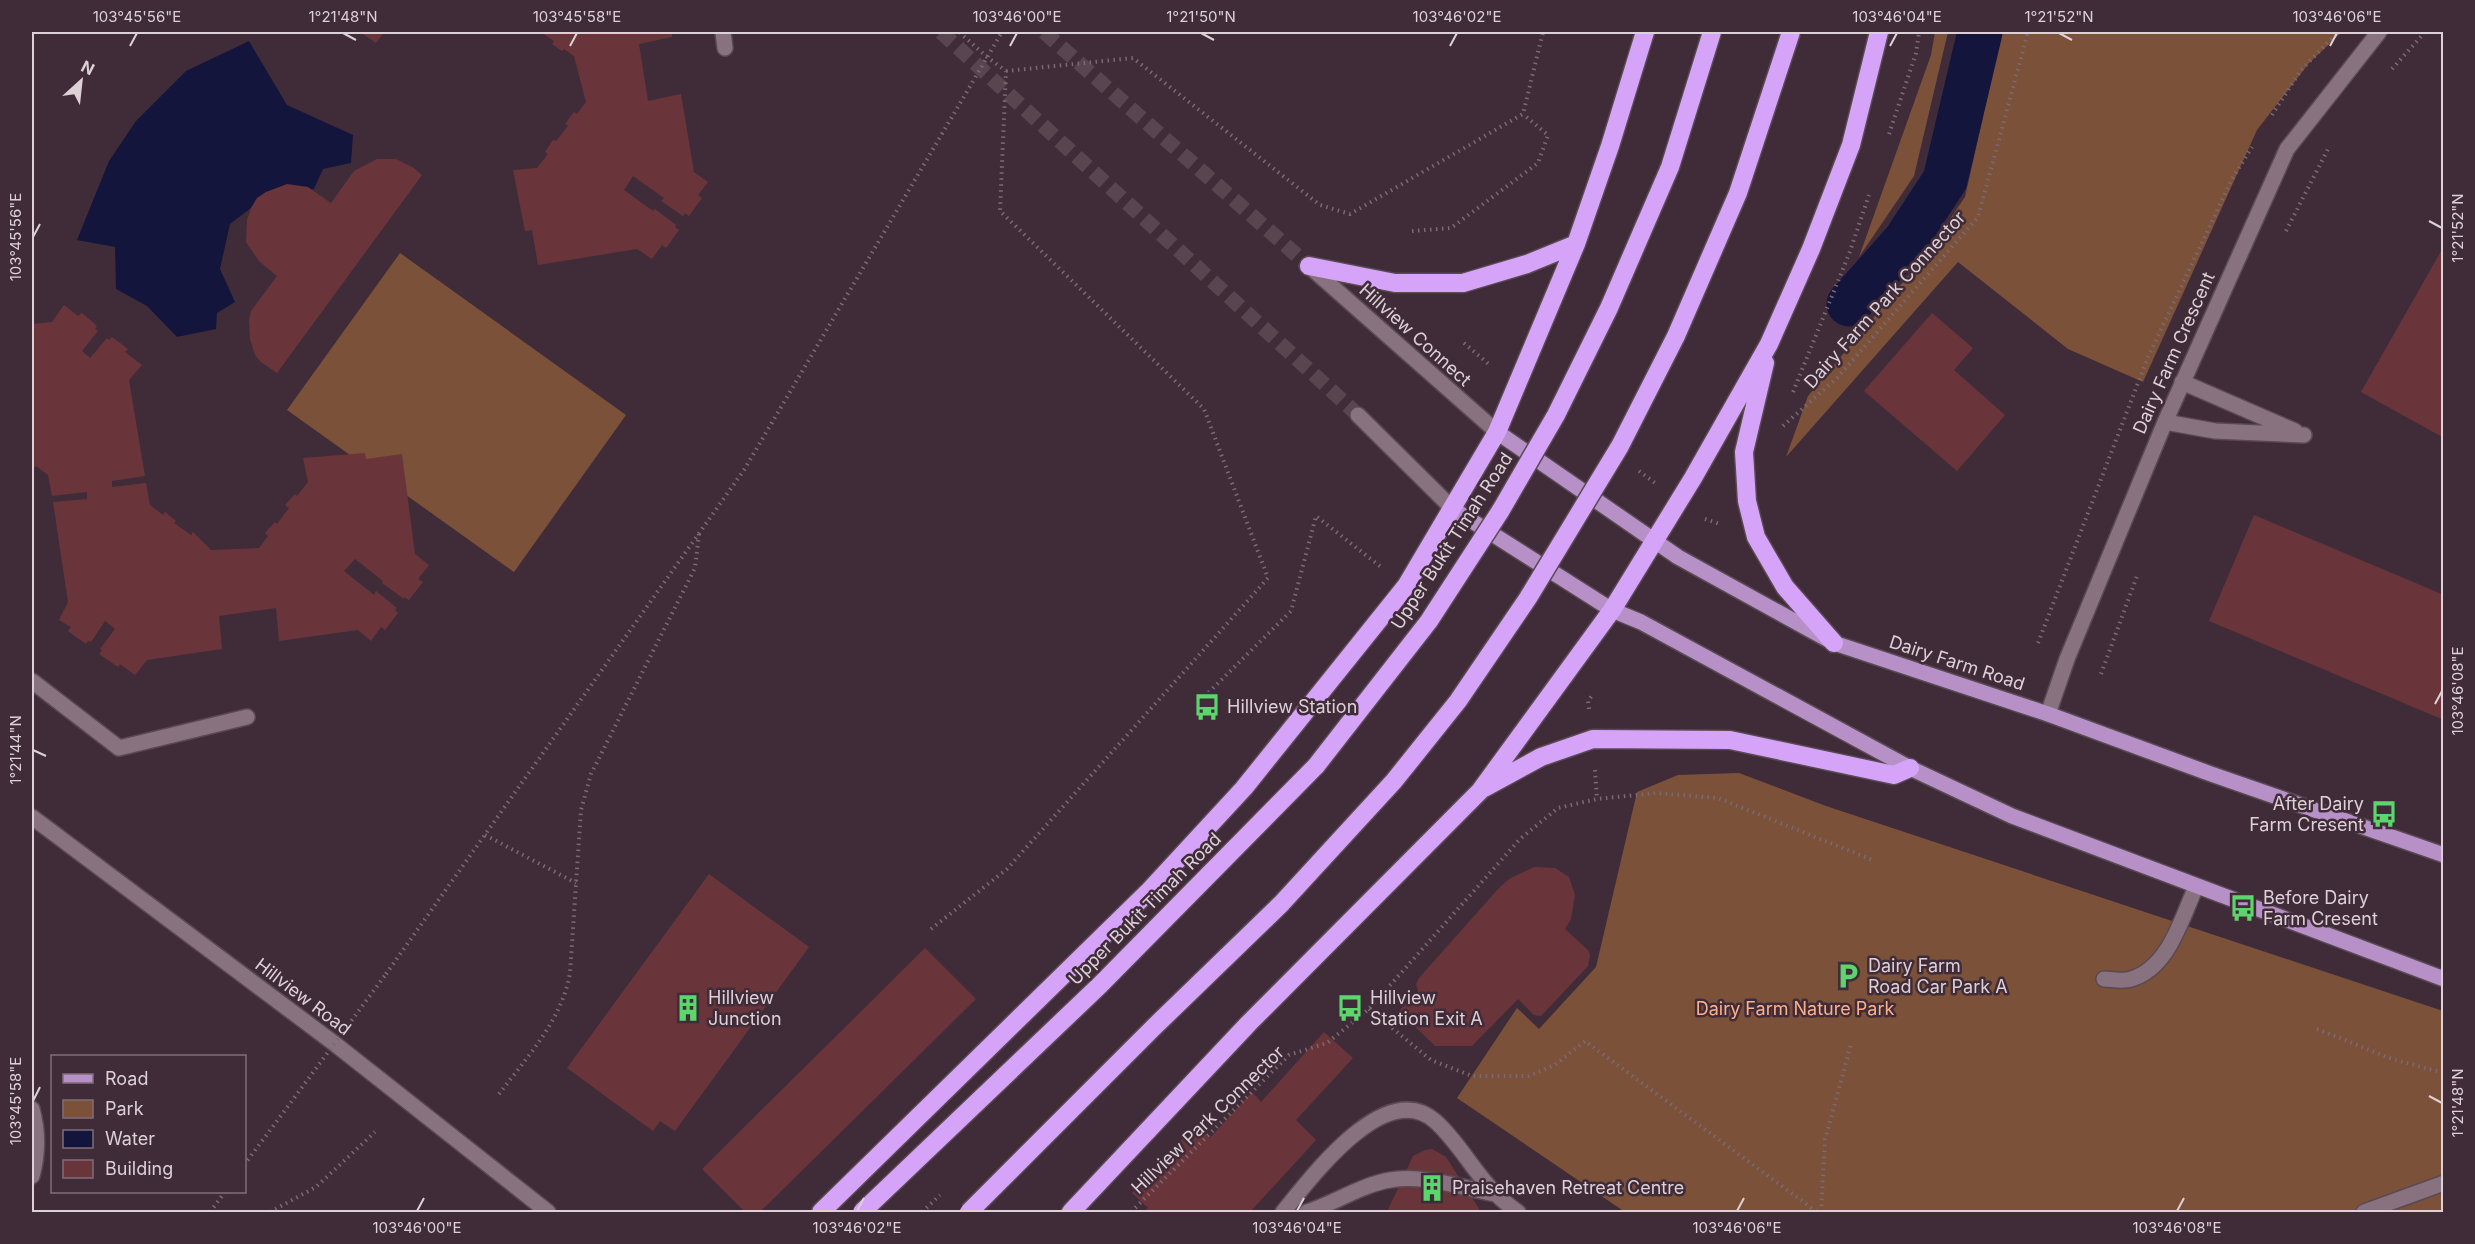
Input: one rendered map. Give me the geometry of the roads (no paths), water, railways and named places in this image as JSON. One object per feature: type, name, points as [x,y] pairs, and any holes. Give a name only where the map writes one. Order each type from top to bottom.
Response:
[{"type":"highway","points":[[821,1212],[1148,892],[1244,788],[1406,586],[1497,432],[1576,244],[1611,146],[1645,32]]},
{"type":"highway","name":"Upper Bukit Timah Road","points":[[862,1212],[1100,985],[1316,766],[1429,621],[1501,510],[1556,415],[1609,308],[1670,167],[1712,32]]},
{"type":"highway","points":[[969,1212],[1281,904],[1394,781],[1458,701],[1528,598],[1620,446],[1676,336],[1738,193],[1791,32]]},
{"type":"highway","points":[[1071,1212],[1249,1023],[1480,791],[1612,610],[1656,540],[1769,344],[1811,249],[1851,146],[1879,32]]},
{"type":"highway","points":[[1309,266],[1395,283],[1463,283],[1527,264],[1576,244]]},
{"type":"highway","points":[[1769,344],[1744,452],[1747,501],[1756,537],[1785,587],[1834,643]]},
{"type":"highway","points":[[1480,791],[1541,757],[1593,740],[1730,740],[1894,775],[1910,768]]},
{"type":"main road","name":"Dairy Farm Road","points":[[1497,432],[1678,557],[1834,643],[2048,714],[2211,774],[2444,855]]},
{"type":"main road","points":[[1453,509],[1612,610],[1641,622],[1910,768],[2012,816],[2444,979]]},
{"type":"street","points":[[723,32],[725,48]]},
{"type":"street","name":"Dairy Farm Crescent","points":[[2048,714],[2067,659],[2164,422],[2287,149],[2379,32]]},
{"type":"street","name":"Hillview Connect","points":[[1309,266],[1497,432]]},
{"type":"street","points":[[2164,422],[2215,431],[2304,435],[2182,382]]},
{"type":"street","points":[[1358,415],[1453,509]]},
{"type":"street","points":[[32,681],[119,748],[247,717]]},
{"type":"street","name":"Hillview Road","points":[[32,817],[335,1044],[548,1212]]},
{"type":"street","points":[[2104,979],[2129,980],[2145,974],[2158,962],[2168,948],[2196,887]]},
{"type":"street","points":[[32,1109],[36,1134],[36,1162],[32,1176]]},
{"type":"street","points":[[1283,1212],[1338,1149],[1376,1119],[1398,1110],[1410,1109],[1434,1120],[1496,1194],[1518,1212]]},
{"type":"street","points":[[1307,1212],[1375,1184],[1405,1179],[1496,1194]]},
{"type":"street","points":[[2364,1212],[2444,1183]]},
{"type":"water","points":[[249,41],[287,105],[353,135],[351,163],[323,169],[314,189],[263,199],[230,224],[220,269],[235,302],[217,313],[216,329],[177,337],[147,306],[116,289],[115,247],[77,240],[109,161],[136,121],[186,71]]},
{"type":"waterway","points":[[1849,304],[1905,241],[1945,180],[1980,32]]},
{"type":"tunnel","points":[[941,32],[1358,415]]},
{"type":"tunnel","points":[[1044,32],[1309,266]]},
{"type":"place","name":"Hillview Station","points":[[1207,707]]},
{"type":"place","name":"After Dairy Farm Cresent","points":[[2384,814]]},
{"type":"place","name":"Before Dairy Farm Cresent","points":[[2243,908]]},
{"type":"place","name":"Dairy Farm Road Car Park A","points":[[1848,976]]},
{"type":"place","name":"Hillview Junction","points":[[688,1008]]},
{"type":"place","name":"Hillview Station Exit A","points":[[1350,1008]]},
{"type":"place","name":"Praisehaven Retreat Centre","points":[[1432,1188]]},
{"type":"park label","name":"Dairy Farm Nature Park","points":[[1795,1009]]}]
